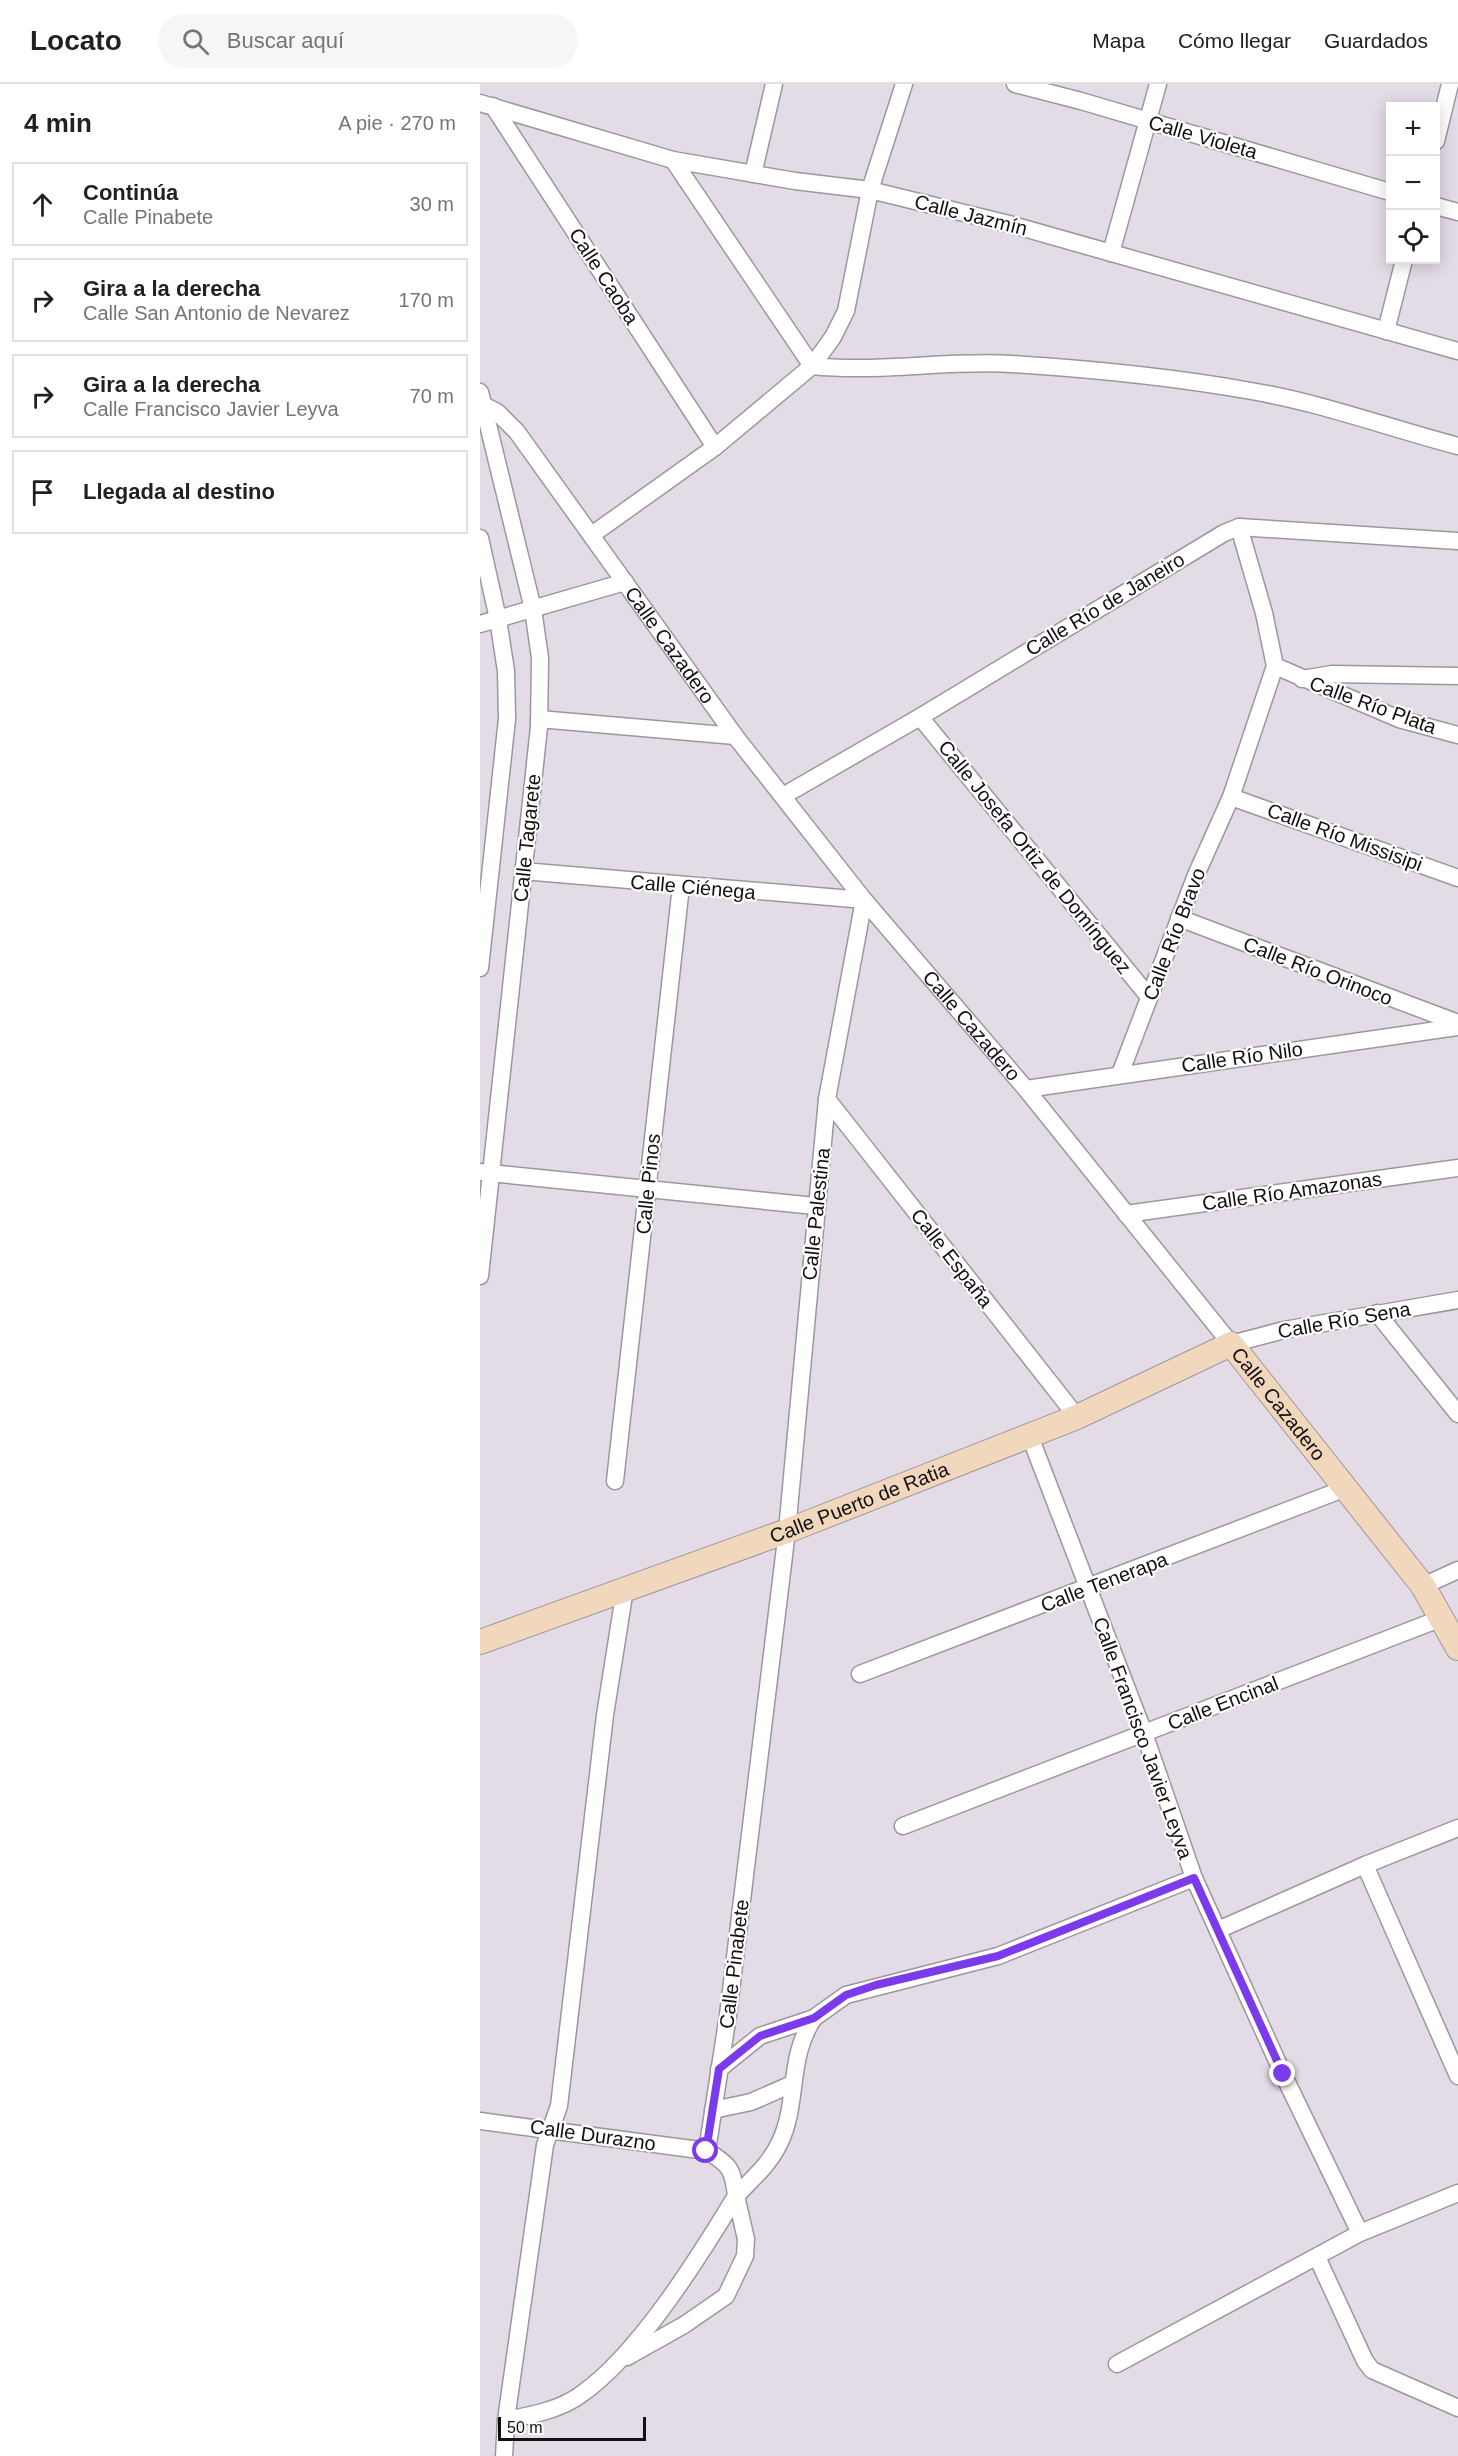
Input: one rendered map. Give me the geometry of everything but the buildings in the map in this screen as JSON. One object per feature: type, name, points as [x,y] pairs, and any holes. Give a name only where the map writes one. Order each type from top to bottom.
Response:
[{"type":"street","points":[[753,174],[774,84]]},
{"type":"street","points":[[593,534],[715,447],[812,366],[846,311],[870,190],[904,84]]},
{"type":"street","name":"Calle Violeta","points":[[1015,84],[1148,120],[1386,191]]},
{"type":"street","points":[[1111,253],[1158,84]]},
{"type":"street","points":[[1440,125],[1450,84]]},
{"type":"street","name":"Calle Jazmín","points":[[486,104],[673,160],[870,190],[1009,224],[1458,351]]},
{"type":"street","name":"Calle Caoba","points":[[486,104],[715,447]]},
{"type":"street","points":[[673,160],[812,366]]},
{"type":"street","points":[[1440,207],[1458,212]]},
{"type":"street","points":[[1386,331],[1403,264]]},
{"type":"street","points":[[812,366],[841,369],[944,364],[1011,364],[1169,380],[1252,391],[1330,409],[1458,446]]},
{"type":"street","name":"Calle Cazadero","points":[[482,401],[517,432],[593,534],[735,736],[864,900],[1026,1089],[1424,1586],[1458,1648]]},
{"type":"street","name":"Calle Tagarete","points":[[480,1276],[485,1172],[523,871],[539,719],[540,658],[533,609],[482,401]]},
{"type":"street","points":[[1239,527],[1264,613],[1275,666],[1301,679]]},
{"type":"street","name":"Calle Río de Janeiro","points":[[783,796],[920,717],[1198,546],[1239,527],[1458,541]]},
{"type":"street","name":"Calle Tagarete","points":[[480,538],[498,619],[506,672],[507,719],[480,968]]},
{"type":"street","points":[[480,624],[625,582]]},
{"type":"street","name":"Calle Río Bravo","points":[[1120,1074],[1196,875],[1232,797],[1275,666]]},
{"type":"street","name":"Calle Río Plata","points":[[1301,679],[1332,674],[1458,676]]},
{"type":"street","name":"Calle Río Plata","points":[[1301,679],[1399,719],[1458,735]]},
{"type":"street","name":"Calle Josefa Ortiz de Domínguez","points":[[920,717],[1149,997]]},
{"type":"street","points":[[539,719],[735,736]]},
{"type":"street","name":"Calle Río Missisipi","points":[[1232,797],[1458,878]]},
{"type":"street","name":"Calle Ciénega","points":[[523,871],[864,900]]},
{"type":"street","name":"Calle Pinos","points":[[615,1481],[681,886]]},
{"type":"street","name":"Calle Palestina","points":[[787,1531],[815,1206],[827,1099],[864,900]]},
{"type":"street","name":"Calle Río Orinoco","points":[[1179,918],[1458,1025]]},
{"type":"street","name":"Calle Río Nilo","points":[[1026,1089],[1458,1025]]},
{"type":"street","name":"Calle España","points":[[827,1099],[1077,1417]]},
{"type":"street","name":"Calle Río Amazonas","points":[[1126,1214],[1458,1168]]},
{"type":"street","points":[[485,1172],[815,1206]]},
{"type":"street","name":"Calle Río Sena","points":[[1231,1344],[1284,1330],[1458,1300]]},
{"type":"street","points":[[1377,1313],[1458,1414]]},
{"type":"street","name":"Calle Puerto de Ratia","points":[[480,1642],[787,1531],[1077,1417],[1231,1344]]},
{"type":"street","name":"Calle Francisco Javier Leyva","points":[[1029,1434],[1144,1733],[1194,1878],[1360,2234]]},
{"type":"street","name":"Calle Tenerapa","points":[[860,1674],[1346,1488]]},
{"type":"street","name":"Calle Pinabete","points":[[706,2151],[719,2069],[787,1531]]},
{"type":"street","points":[[1424,1586],[1458,1570]]},
{"type":"street","points":[[504,2456],[506,2420],[545,2145],[559,2106],[604,1715],[625,1589]]},
{"type":"street","name":"Calle Encinal","points":[[903,1826],[1442,1618]]},
{"type":"street","points":[[1218,1930],[1365,1865],[1458,1828]]},
{"type":"street","points":[[1365,1865],[1458,2076]]},
{"type":"street","points":[[719,2069],[760,2036],[814,2018],[846,1995],[876,1985],[998,1956],[1194,1878]]},
{"type":"street","points":[[506,2420],[545,2412],[582,2394],[617,2363],[656,2316],[736,2196],[769,2162],[781,2141],[798,2047],[814,2018]]},
{"type":"street","points":[[713,2110],[751,2102],[792,2085]]},
{"type":"street","name":"Calle Durazno","points":[[480,2121],[706,2151]]},
{"type":"street","points":[[617,2363],[684,2325],[726,2296],[745,2256],[746,2239],[734,2178],[728,2164],[706,2151]]},
{"type":"street","points":[[1117,2364],[1360,2234],[1458,2193]]},
{"type":"street","points":[[1317,2257],[1372,2370],[1458,2408]]},
{"type":"route","points":[[706,2151],[719,2069],[760,2036],[814,2018],[846,1995],[876,1985],[998,1956],[1194,1878],[1283,2074]]}]
